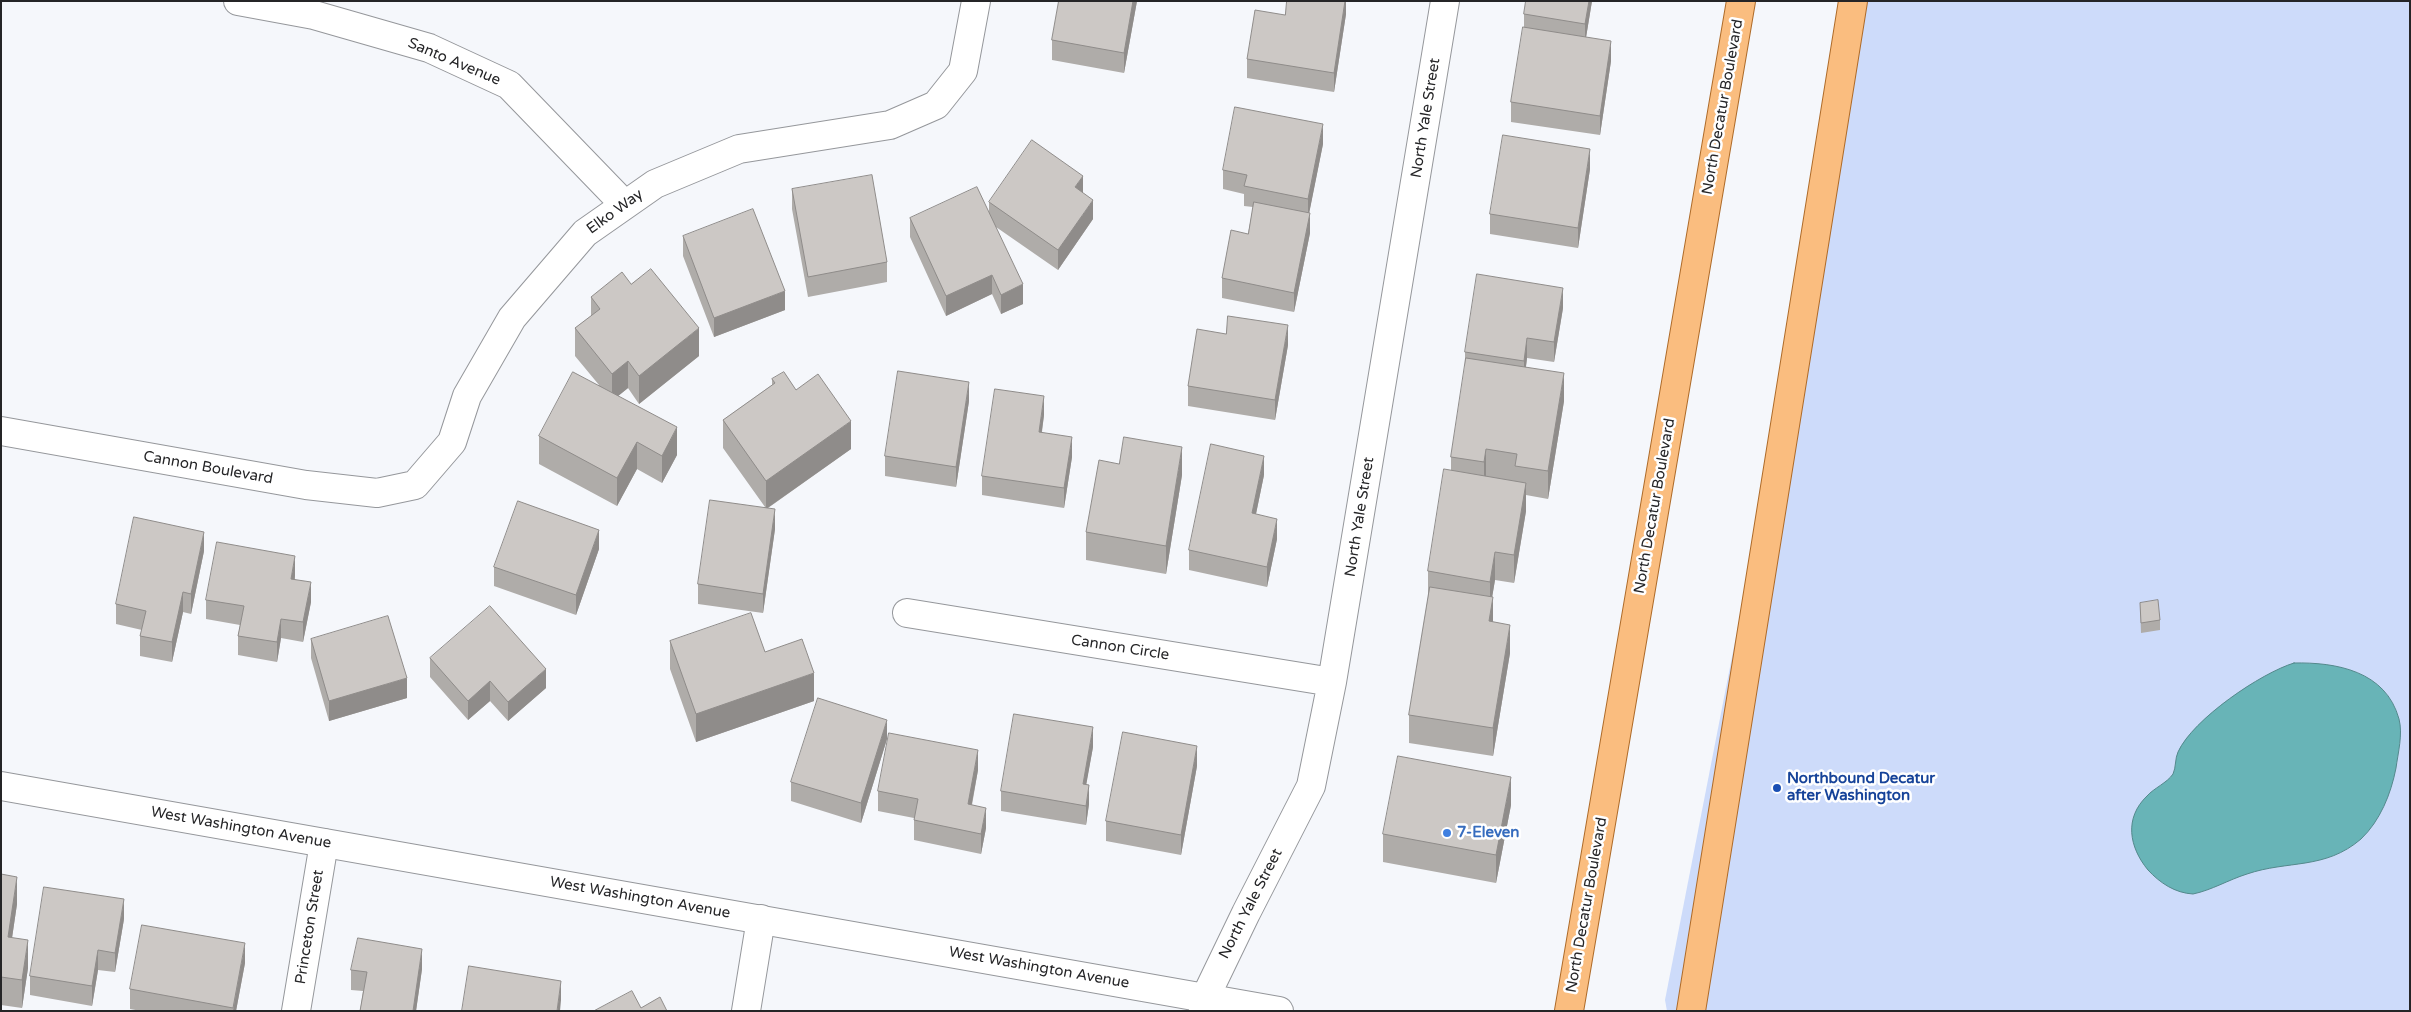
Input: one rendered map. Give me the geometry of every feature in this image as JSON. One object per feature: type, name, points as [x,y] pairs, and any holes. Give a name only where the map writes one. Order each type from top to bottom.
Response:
[{"type":"main road","name":"North Decatur Boulevard","points":[[1569,1011],[1741,1]]},
{"type":"main road","points":[[1691,1011],[1853,1]]},
{"type":"street","name":"Santo Avenue","points":[[238,1],[314,15],[429,48],[509,86],[625,205]]},
{"type":"street","name":"Elko Way","points":[[415,485],[452,442],[467,396],[512,318],[585,233],[655,184],[739,149],[890,125],[936,105],[963,71],[976,1]]},
{"type":"street","name":"North Yale Street","points":[[1204,1004],[1246,913],[1311,786],[1332,682],[1445,1]]},
{"type":"street","name":"Cannon Boulevard","points":[[1,431],[306,485],[377,493],[415,485]]},
{"type":"street","name":"Cannon Circle","points":[[907,613],[1332,682]]},
{"type":"street","name":"West Washington Avenue","points":[[1,786],[761,919],[1204,1004],[1279,1011]]},
{"type":"street","name":"Princeton Street","points":[[296,1011],[324,843]]},
{"type":"street","points":[[746,1011],[761,919]]},
{"type":"shaded area","points":[[1860,1],[2410,1],[2410,1011],[1667,1011],[1665,1000]]},
{"type":"shaded area","points":[[2294,663],[2326,665],[2357,673],[2371,680],[2383,690],[2392,703],[2399,719],[2401,731],[2400,744],[2391,788],[2374,824],[2361,839],[2334,856],[2306,863],[2262,870],[2240,876],[2193,894],[2180,892],[2168,886],[2148,870],[2133,842],[2132,823],[2140,805],[2150,793],[2173,774],[2177,754],[2186,739],[2213,712],[2264,676]]},
{"type":"building","points":[[1059,1],[1133,1],[1124,53],[1052,40]]},
{"type":"building","points":[[1287,1],[1345,1],[1334,73],[1247,59],[1255,10],[1285,15]]},
{"type":"building","points":[[1526,1],[1589,1],[1585,24],[1524,14]]},
{"type":"building","points":[[1523,27],[1611,41],[1600,116],[1511,102]]},
{"type":"building","points":[[1235,107],[1323,124],[1308,199],[1244,186],[1247,175],[1223,170]]},
{"type":"building","points":[[1503,135],[1590,149],[1578,228],[1490,214]]},
{"type":"building","points":[[1032,140],[1083,176],[1075,187],[1093,200],[1058,250],[989,202]]},
{"type":"building","points":[[872,175],[887,262],[808,277],[792,189]]},
{"type":"building","points":[[977,187],[1023,284],[1001,295],[992,275],[946,296],[910,218]]},
{"type":"building","points":[[1254,202],[1310,213],[1294,293],[1222,278],[1231,230],[1248,234]]},
{"type":"building","points":[[753,209],[785,291],[714,318],[683,236]]},
{"type":"building","points":[[651,269],[699,328],[639,376],[628,361],[612,374],[575,328],[600,309],[591,297],[622,272],[631,284]]},
{"type":"building","points":[[1477,274],[1563,288],[1554,342],[1527,338],[1524,361],[1465,352]]},
{"type":"building","points":[[1228,316],[1288,325],[1275,400],[1188,386],[1197,329],[1226,334]]},
{"type":"building","points":[[1466,358],[1564,373],[1548,471],[1515,466],[1517,454],[1486,449],[1484,462],[1451,457]]},
{"type":"building","points":[[898,371],[969,382],[956,467],[885,456]]},
{"type":"building","points":[[573,372],[677,427],[662,456],[637,442],[617,478],[539,436]]},
{"type":"building","points":[[784,372],[796,390],[818,374],[851,421],[766,481],[723,420],[775,383],[772,379]]},
{"type":"building","points":[[995,389],[1044,396],[1039,432],[1072,437],[1064,488],[982,476]]},
{"type":"building","points":[[1124,437],[1182,447],[1166,546],[1086,532],[1099,460],[1119,464]]},
{"type":"building","points":[[1211,444],[1264,456],[1252,513],[1277,519],[1267,567],[1189,550]]},
{"type":"building","points":[[1444,469],[1526,483],[1514,555],[1495,552],[1490,582],[1428,571]]},
{"type":"building","points":[[710,500],[775,509],[763,594],[698,584]]},
{"type":"building","points":[[518,501],[599,530],[576,595],[494,567]]},
{"type":"building","points":[[134,517],[204,532],[191,594],[183,592],[172,642],[140,636],[146,611],[116,604]]},
{"type":"building","points":[[217,542],[295,556],[291,579],[311,582],[303,622],[281,619],[277,642],[238,636],[244,606],[206,600]]},
{"type":"building","points":[[1430,587],[1493,597],[1489,621],[1510,625],[1493,728],[1409,715]]},
{"type":"building","points":[[2158,600],[2160,620],[2141,623],[2140,603]]},
{"type":"building","points":[[490,606],[546,669],[508,702],[490,681],[468,701],[430,658]]},
{"type":"building","points":[[751,613],[765,652],[802,639],[814,673],[696,714],[670,641]]},
{"type":"building","points":[[388,616],[407,678],[329,701],[311,639]]},
{"type":"building","points":[[818,698],[887,720],[861,803],[791,782]]},
{"type":"building","points":[[1014,714],[1093,727],[1083,784],[1089,785],[1086,806],[1001,791]]},
{"type":"building","points":[[1123,732],[1197,746],[1181,835],[1106,821]]},
{"type":"building","points":[[889,733],[978,750],[968,804],[986,808],[981,834],[914,820],[918,799],[878,791]]},
{"type":"building","name":"7-Eleven","points":[[1398,756],[1511,777],[1496,855],[1383,834]]},
{"type":"building","points":[[1,874],[17,877],[8,937],[28,940],[22,980],[1,977]]},
{"type":"building","points":[[44,887],[124,899],[115,953],[98,950],[92,986],[30,976]]},
{"type":"building","points":[[142,925],[245,943],[233,1008],[130,989]]},
{"type":"building","points":[[358,938],[422,949],[413,1011],[360,1011],[367,972],[351,970]]},
{"type":"building","points":[[469,966],[561,981],[557,1011],[462,1011]]},
{"type":"building","points":[[632,991],[641,1008],[660,997],[667,1011],[594,1011]]},
{"type":"place","name":"Northbound Decatur after Washington","points":[[1777,788]]},
{"type":"place","name":"7-Eleven","points":[[1447,833]]}]
